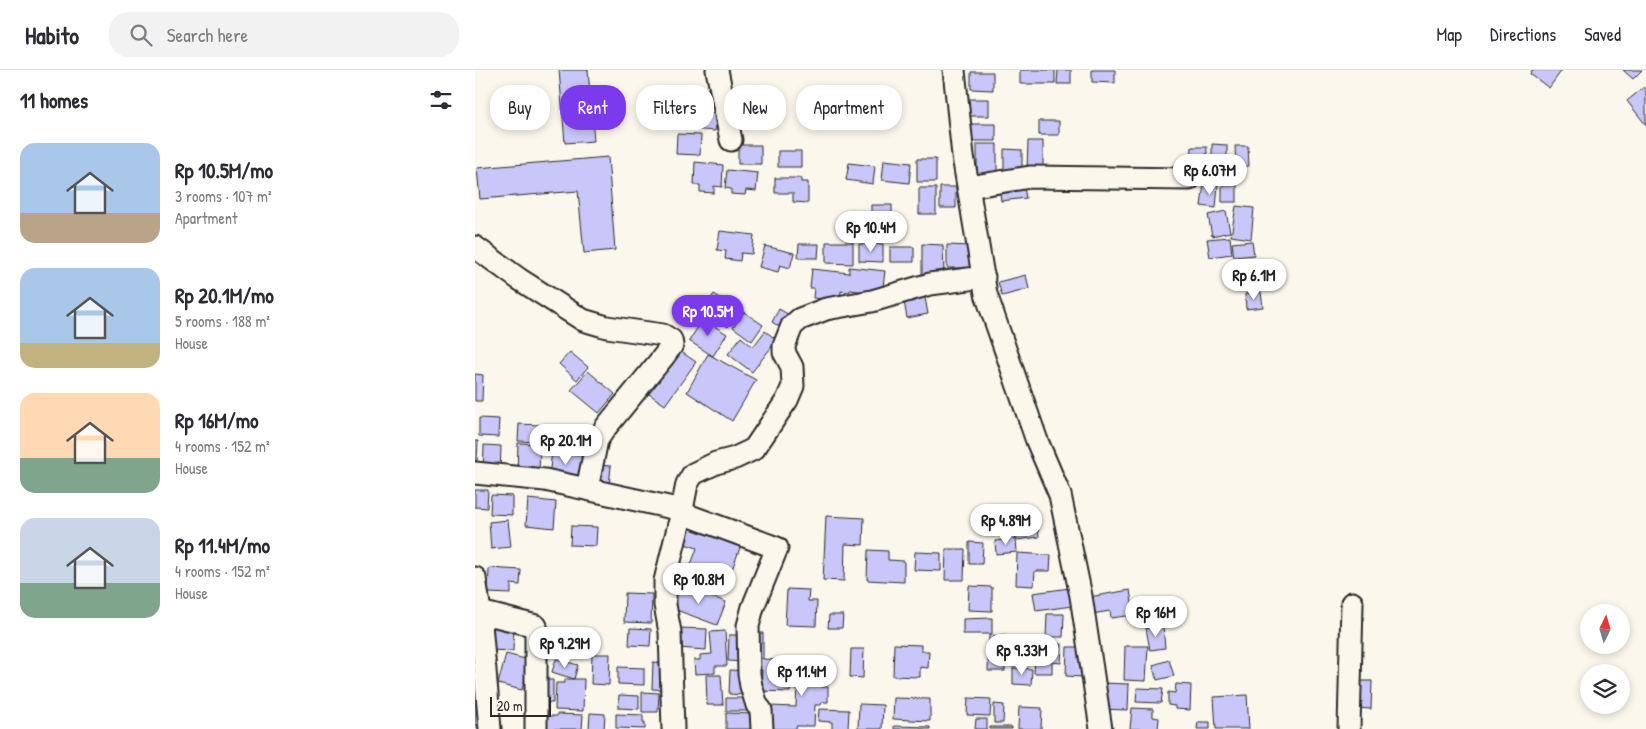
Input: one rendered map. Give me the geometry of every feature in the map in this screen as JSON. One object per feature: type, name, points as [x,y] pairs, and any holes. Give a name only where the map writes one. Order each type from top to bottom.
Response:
[{"type":"street","points":[[717,70],[731,140]]},
{"type":"street","points":[[954,70],[963,156],[986,294],[1037,442],[1060,495],[1081,596],[1101,729]]},
{"type":"street","points":[[969,187],[1030,177],[1189,179]]},
{"type":"street","points":[[475,247],[583,320],[607,327],[663,334],[671,340],[672,344],[597,440],[587,489]]},
{"type":"street","points":[[673,729],[670,632],[665,600],[665,582],[687,484],[693,474],[716,463],[754,450],[787,400],[793,386],[792,367],[784,352],[784,346],[792,326],[800,319],[826,309],[872,301],[930,284],[984,277]]},
{"type":"street","points":[[475,473],[545,480],[682,511],[777,548],[761,584],[748,626],[749,674],[751,686],[762,714],[761,729]]},
{"type":"street","points":[[475,578],[480,612],[490,729]]},
{"type":"street","points":[[1349,729],[1352,603]]},
{"type":"street","points":[[480,612],[536,626],[536,729]]},
{"type":"building","points":[[559,70],[588,70],[589,85],[560,85]]},
{"type":"building","points":[[1020,70],[1055,70],[1055,84],[1020,84]]},
{"type":"building","points":[[1058,70],[1071,70],[1071,84],[1057,84]]},
{"type":"building","points":[[1092,70],[1115,70],[1115,83],[1092,82]]},
{"type":"building","points":[[1532,70],[1562,70],[1549,88],[1530,74]]},
{"type":"building","points":[[1623,70],[1642,70],[1633,79]]},
{"type":"building","points":[[971,72],[993,72],[993,90],[971,89]]},
{"type":"building","points":[[1644,87],[1646,90],[1646,125],[1627,101]]},
{"type":"building","points":[[967,99],[989,99],[989,116],[967,116]]},
{"type":"building","points":[[714,113],[716,113],[715,131],[702,130],[714,130]]},
{"type":"building","points":[[1039,121],[1059,121],[1059,135],[1039,135]]},
{"type":"building","points":[[967,124],[996,124],[996,141],[967,141]]},
{"type":"building","points":[[564,130],[593,130],[594,141],[565,143]]},
{"type":"building","points":[[677,134],[701,135],[700,155],[676,154]]},
{"type":"building","points":[[1028,141],[1043,141],[1043,170],[1027,170]]},
{"type":"building","points":[[977,144],[997,144],[997,176],[977,176]]},
{"type":"building","points":[[1212,144],[1227,145],[1227,158],[1212,158]]},
{"type":"building","points":[[738,145],[761,145],[761,164],[738,164]]},
{"type":"building","points":[[1235,146],[1248,146],[1249,166],[1236,167]]},
{"type":"building","points":[[1192,147],[1207,147],[1206,171],[1191,170]]},
{"type":"building","points":[[1004,149],[1022,150],[1022,170],[1004,171]]},
{"type":"building","points":[[778,151],[801,151],[801,167],[778,167]]},
{"type":"building","points":[[608,157],[615,250],[584,253],[578,191],[480,199],[477,168]]},
{"type":"building","points":[[917,159],[936,159],[936,182],[917,182]]},
{"type":"building","points":[[884,160],[911,163],[909,183],[882,180]]},
{"type":"building","points":[[695,162],[723,165],[722,187],[714,186],[714,193],[700,192],[700,185],[694,185]]},
{"type":"building","points":[[849,163],[875,166],[873,184],[846,180]]},
{"type":"building","points":[[1210,169],[1229,169],[1230,180],[1210,180]]},
{"type":"building","points":[[727,170],[758,173],[756,191],[746,190],[745,195],[731,194],[731,189],[725,188]]},
{"type":"building","points":[[775,178],[801,178],[801,182],[808,182],[808,203],[793,202],[793,193],[775,193]]},
{"type":"building","points":[[1023,182],[1026,198],[1001,201],[999,185]]},
{"type":"building","points":[[1204,184],[1218,185],[1216,208],[1201,206]]},
{"type":"building","points":[[1237,185],[1237,202],[1222,202],[1222,186]]},
{"type":"building","points":[[940,187],[956,187],[956,208],[940,208]]},
{"type":"building","points":[[919,188],[936,188],[936,214],[919,214]]},
{"type":"building","points":[[871,205],[892,205],[892,235],[871,235]]},
{"type":"building","points":[[1236,206],[1254,208],[1251,239],[1231,236]]},
{"type":"building","points":[[1226,211],[1230,232],[1212,236],[1208,215]]},
{"type":"building","points":[[720,231],[754,235],[752,254],[741,253],[740,261],[725,259],[726,251],[717,250]]},
{"type":"building","points":[[1230,237],[1232,254],[1210,257],[1207,239]]},
{"type":"building","points":[[1252,241],[1254,255],[1234,257],[1232,243]]},
{"type":"building","points":[[826,242],[853,242],[853,264],[826,263]]},
{"type":"building","points":[[799,244],[819,244],[818,258],[798,258]]},
{"type":"building","points":[[859,244],[883,244],[883,262],[859,261]]},
{"type":"building","points":[[922,244],[943,245],[944,274],[922,274]]},
{"type":"building","points":[[947,245],[971,246],[970,268],[947,268]]},
{"type":"building","points":[[765,246],[794,253],[790,268],[780,265],[778,272],[759,267]]},
{"type":"building","points":[[890,247],[914,247],[914,262],[890,262]]},
{"type":"building","points":[[1265,264],[1265,287],[1241,287],[1240,265]]},
{"type":"building","points":[[849,267],[885,271],[882,294],[850,290],[849,292],[841,291],[840,301],[813,298],[814,288],[810,288],[812,269],[849,273]]},
{"type":"building","points":[[1026,275],[1029,289],[1002,296],[998,282]]},
{"type":"building","points":[[924,292],[928,314],[907,318],[903,296]]},
{"type":"building","points":[[1261,292],[1263,307],[1246,309],[1245,294]]},
{"type":"building","points":[[714,294],[739,310],[728,327],[703,310]]},
{"type":"building","points":[[779,309],[791,316],[783,329],[772,322]]},
{"type":"building","points":[[744,312],[763,325],[752,341],[733,327]]},
{"type":"building","points":[[703,319],[727,334],[713,356],[689,341]]},
{"type":"building","points":[[765,331],[777,340],[752,372],[728,354],[741,337],[753,347]]},
{"type":"building","points":[[677,349],[696,362],[665,405],[646,392]]},
{"type":"building","points":[[570,352],[588,367],[577,380],[559,364]]},
{"type":"building","points":[[708,354],[756,380],[732,421],[687,392]]},
{"type":"building","points":[[588,371],[615,394],[599,413],[571,390]]},
{"type":"building","points":[[475,374],[483,375],[482,401],[475,401]]},
{"type":"building","points":[[479,418],[499,419],[498,437],[479,436]]},
{"type":"building","points":[[519,424],[539,425],[539,442],[518,441]]},
{"type":"building","points":[[475,441],[478,441],[477,461],[475,461]]},
{"type":"building","points":[[518,443],[540,444],[539,474],[517,474]]},
{"type":"building","points":[[484,445],[501,446],[500,474],[483,473]]},
{"type":"building","points":[[552,451],[584,455],[580,481],[549,477]]},
{"type":"building","points":[[597,465],[611,466],[609,487],[595,486]]},
{"type":"building","points":[[475,490],[488,490],[487,508],[475,507]]},
{"type":"building","points":[[491,495],[512,496],[512,515],[490,514]]},
{"type":"building","points":[[528,499],[556,502],[554,528],[526,525]]},
{"type":"building","points":[[826,516],[864,518],[863,545],[845,544],[844,581],[823,580]]},
{"type":"building","points":[[688,519],[741,545],[730,575],[715,569],[711,581],[688,573],[697,548],[679,542]]},
{"type":"building","points":[[1037,519],[1039,537],[1016,540],[1014,521]]},
{"type":"building","points":[[508,520],[511,547],[491,549],[489,522]]},
{"type":"building","points":[[571,526],[597,527],[596,546],[570,545]]},
{"type":"building","points":[[1016,539],[1017,552],[996,554],[995,541]]},
{"type":"building","points":[[969,542],[983,543],[982,564],[969,564]]},
{"type":"building","points":[[946,549],[965,549],[964,580],[945,580]]},
{"type":"building","points":[[868,550],[888,551],[888,560],[904,561],[904,582],[867,580]]},
{"type":"building","points":[[915,552],[941,553],[941,571],[914,570]]},
{"type":"building","points":[[1017,553],[1051,555],[1050,571],[1035,571],[1034,586],[1016,585]]},
{"type":"building","points":[[489,568],[521,570],[520,585],[511,584],[511,594],[488,593]]},
{"type":"building","points":[[680,585],[726,602],[717,625],[671,608]]},
{"type":"building","points":[[969,586],[992,587],[992,611],[968,610]]},
{"type":"building","points":[[1070,588],[1072,606],[1036,611],[1033,593]]},
{"type":"building","points":[[787,589],[809,590],[808,601],[817,601],[816,626],[785,625]]},
{"type":"building","points":[[1130,590],[1134,615],[1111,618],[1110,611],[1092,614],[1089,597]]},
{"type":"building","points":[[625,593],[652,594],[651,623],[624,622]]},
{"type":"building","points":[[1047,614],[1064,614],[1063,637],[1046,637]]},
{"type":"building","points":[[829,615],[843,615],[842,628],[828,628]]},
{"type":"building","points":[[992,618],[992,634],[963,634],[963,619]]},
{"type":"building","points":[[491,626],[514,627],[513,651],[490,650]]},
{"type":"building","points":[[1163,626],[1165,648],[1150,650],[1146,628]]},
{"type":"building","points":[[630,628],[651,629],[650,646],[629,645]]},
{"type":"building","points":[[679,628],[707,629],[706,650],[678,648]]},
{"type":"building","points":[[725,631],[727,666],[715,666],[715,673],[695,674],[694,660],[700,660],[700,655],[712,654],[710,632]]},
{"type":"building","points":[[752,633],[763,633],[763,659],[792,661],[790,692],[761,691],[762,670],[751,669]]},
{"type":"building","points":[[729,635],[745,635],[744,662],[728,661]]},
{"type":"building","points":[[989,635],[1006,636],[1005,671],[988,671]]},
{"type":"building","points":[[557,641],[580,644],[578,658],[555,655]]},
{"type":"building","points":[[1010,641],[1029,642],[1029,665],[1017,665],[1018,657],[1010,656]]},
{"type":"building","points":[[1036,643],[1062,644],[1061,663],[1052,662],[1052,673],[1034,673]]},
{"type":"building","points":[[894,644],[921,645],[921,651],[929,651],[928,668],[920,667],[920,677],[893,676]]},
{"type":"building","points":[[1125,646],[1148,646],[1146,681],[1124,680]]},
{"type":"building","points":[[1067,647],[1083,647],[1082,677],[1066,676]]},
{"type":"building","points":[[851,649],[864,649],[863,678],[850,677]]},
{"type":"building","points":[[506,654],[529,660],[522,690],[498,684]]},
{"type":"building","points":[[592,654],[610,654],[609,685],[591,684]]},
{"type":"building","points":[[798,658],[823,659],[823,664],[828,664],[828,680],[822,679],[822,687],[828,687],[828,702],[815,705],[814,726],[796,726],[796,729],[767,729],[768,706],[796,707]]},
{"type":"building","points":[[556,659],[578,665],[574,679],[552,672]]},
{"type":"building","points":[[1169,660],[1174,676],[1157,680],[1153,665]]},
{"type":"building","points":[[653,662],[667,663],[666,690],[652,689]]},
{"type":"building","points":[[618,667],[644,668],[644,685],[618,684]]},
{"type":"building","points":[[1013,668],[1032,669],[1031,685],[1013,684]]},
{"type":"building","points":[[730,670],[745,671],[744,695],[729,694]]},
{"type":"building","points":[[706,675],[721,675],[723,705],[707,705]]},
{"type":"building","points":[[565,679],[584,679],[583,711],[555,710],[556,683],[565,683]]},
{"type":"building","points":[[540,680],[553,680],[553,703],[539,702]]},
{"type":"building","points":[[1356,681],[1372,681],[1371,709],[1355,708]]},
{"type":"building","points":[[1101,683],[1129,684],[1128,710],[1100,709]]},
{"type":"building","points":[[1176,684],[1191,685],[1190,710],[1175,709],[1175,706],[1168,705],[1168,692],[1175,693]]},
{"type":"building","points":[[1137,688],[1163,689],[1161,703],[1136,702]]},
{"type":"building","points":[[642,692],[659,693],[658,712],[642,712]]},
{"type":"building","points":[[619,695],[639,696],[639,709],[618,708]]},
{"type":"building","points":[[1247,695],[1249,729],[1216,729],[1214,697]]},
{"type":"building","points":[[726,698],[749,698],[748,711],[726,711]]},
{"type":"building","points":[[894,698],[930,699],[930,721],[893,719]]},
{"type":"building","points":[[968,698],[991,699],[990,716],[967,715]]},
{"type":"building","points":[[475,702],[484,703],[483,728],[475,728]]},
{"type":"building","points":[[859,704],[883,705],[882,729],[858,729]]},
{"type":"building","points":[[994,704],[1004,705],[1003,723],[994,723]]},
{"type":"building","points":[[1019,707],[1042,708],[1041,729],[1018,729]]},
{"type":"building","points":[[1132,708],[1153,709],[1153,717],[1159,718],[1158,729],[1130,729]]},
{"type":"building","points":[[819,709],[849,710],[848,729],[832,729],[832,722],[818,721]]},
{"type":"building","points":[[590,713],[605,714],[604,729],[589,729]]},
{"type":"building","points":[[726,713],[752,714],[751,729],[726,729]]},
{"type":"building","points":[[557,714],[583,715],[582,729],[542,729],[543,716],[557,716]]},
{"type":"building","points":[[616,714],[643,715],[645,729],[616,728]]},
{"type":"building","points":[[976,719],[987,719],[987,729],[975,729]]},
{"type":"building","points":[[1198,722],[1210,722],[1210,729],[1197,729]]},
{"type":"building","points":[[894,726],[930,727],[930,729],[894,729]]},
{"type":"building","points":[[990,727],[1012,727],[1012,729],[990,729]]}]
